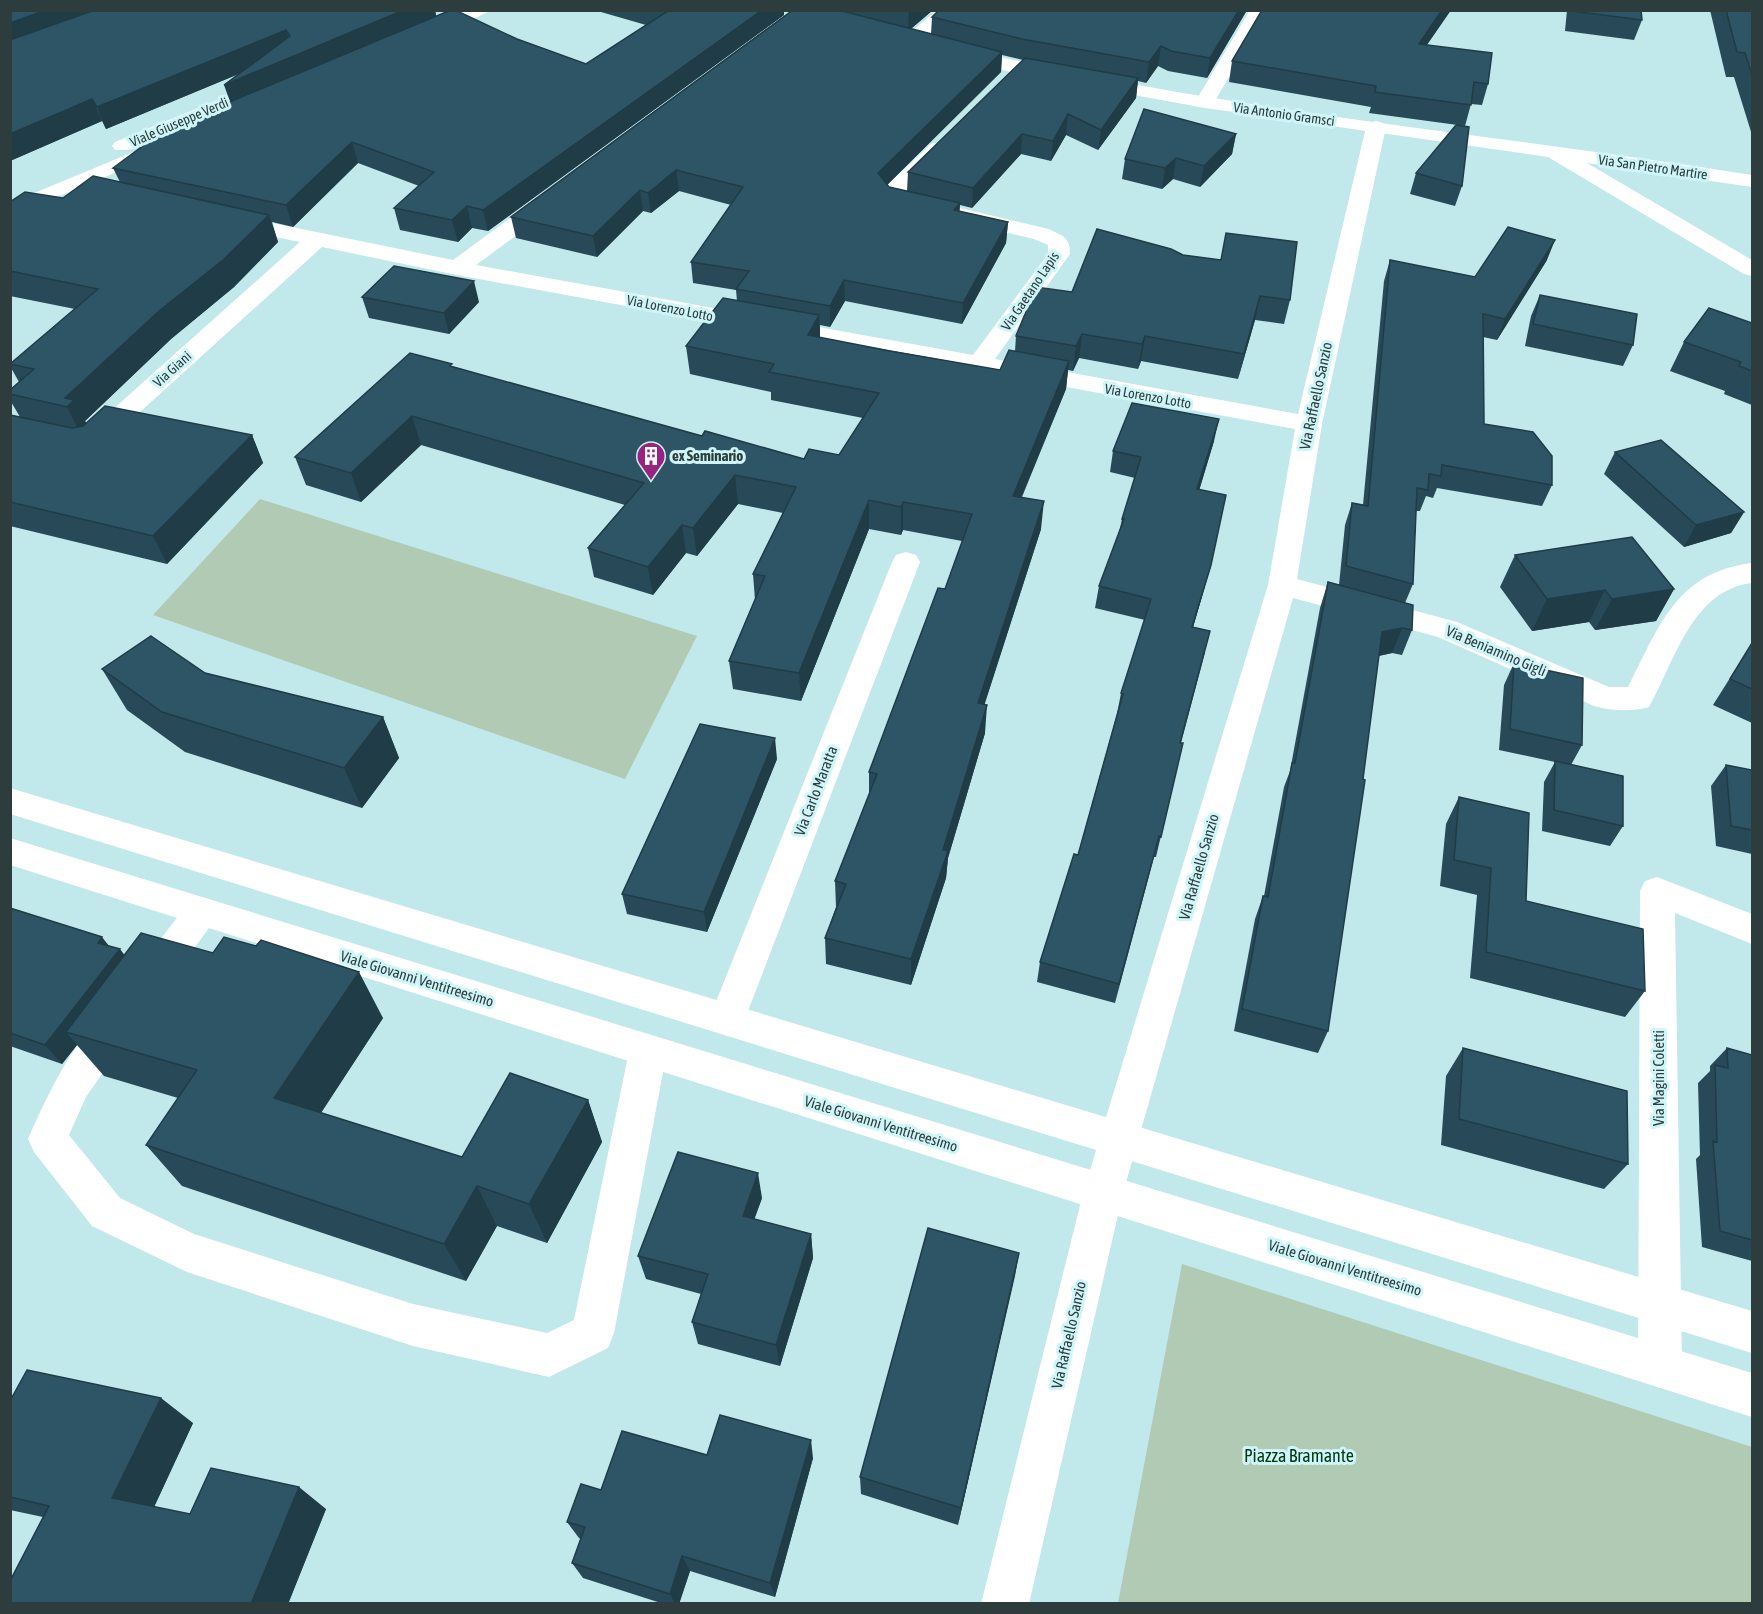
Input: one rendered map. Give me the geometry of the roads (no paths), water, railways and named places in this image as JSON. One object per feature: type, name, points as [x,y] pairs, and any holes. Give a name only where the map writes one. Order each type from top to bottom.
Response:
[{"type":"street","points":[[447,10],[408,34],[483,10]]},
{"type":"street","points":[[912,42],[948,10]]},
{"type":"street","points":[[1205,102],[1259,10]]},
{"type":"street","name":"Via Antonio Gramsci","points":[[890,37],[1019,68],[1205,102],[1554,152],[1752,269]]},
{"type":"street","points":[[1002,85],[1019,68]]},
{"type":"street","name":"Viale Giuseppe Verdi","points":[[10,192],[294,74]]},
{"type":"street","name":"Viale Giuseppe Verdi","points":[[10,211],[285,94]]},
{"type":"street","name":"Via Raffaello Sanzio","points":[[1005,1604],[1103,1193],[1282,585],[1309,424],[1376,127]]},
{"type":"street","name":"Via Gaetano Lapis","points":[[951,135],[891,194],[897,200],[1041,234],[1059,242],[1059,254],[978,365]]},
{"type":"street","name":"Via San Pietro Martire","points":[[1554,152],[1752,181]]},
{"type":"street","points":[[70,186],[105,194]]},
{"type":"street","points":[[457,268],[563,190]]},
{"type":"street","name":"Via Lorenzo Lotto","points":[[210,217],[315,241],[457,268],[1309,424]]},
{"type":"street","name":"Via Giani","points":[[10,429],[87,446],[315,241]]},
{"type":"street","name":"Via Carlo Maratta","points":[[727,1019],[906,562]]},
{"type":"street","name":"Via Beniamino Gigli","points":[[1282,585],[1447,629],[1605,698],[1638,699],[1688,605],[1709,584],[1729,575],[1752,573]]},
{"type":"street","points":[[10,801],[1752,1332]]},
{"type":"street","name":"Viale Giovanni Ventitreesimo","points":[[10,851],[1752,1395]]},
{"type":"street","name":"Via Magini Coletti","points":[[1660,1366],[1657,891],[1752,928]]},
{"type":"street","points":[[202,911],[71,1086],[48,1140],[106,1212],[187,1252],[413,1325],[549,1354],[593,1333],[648,1051]]},
{"type":"place","name":"ex Seminario","points":[[651,482]]},
{"type":"park label","name":"Piazza Bramante","points":[[1299,1456]]}]
